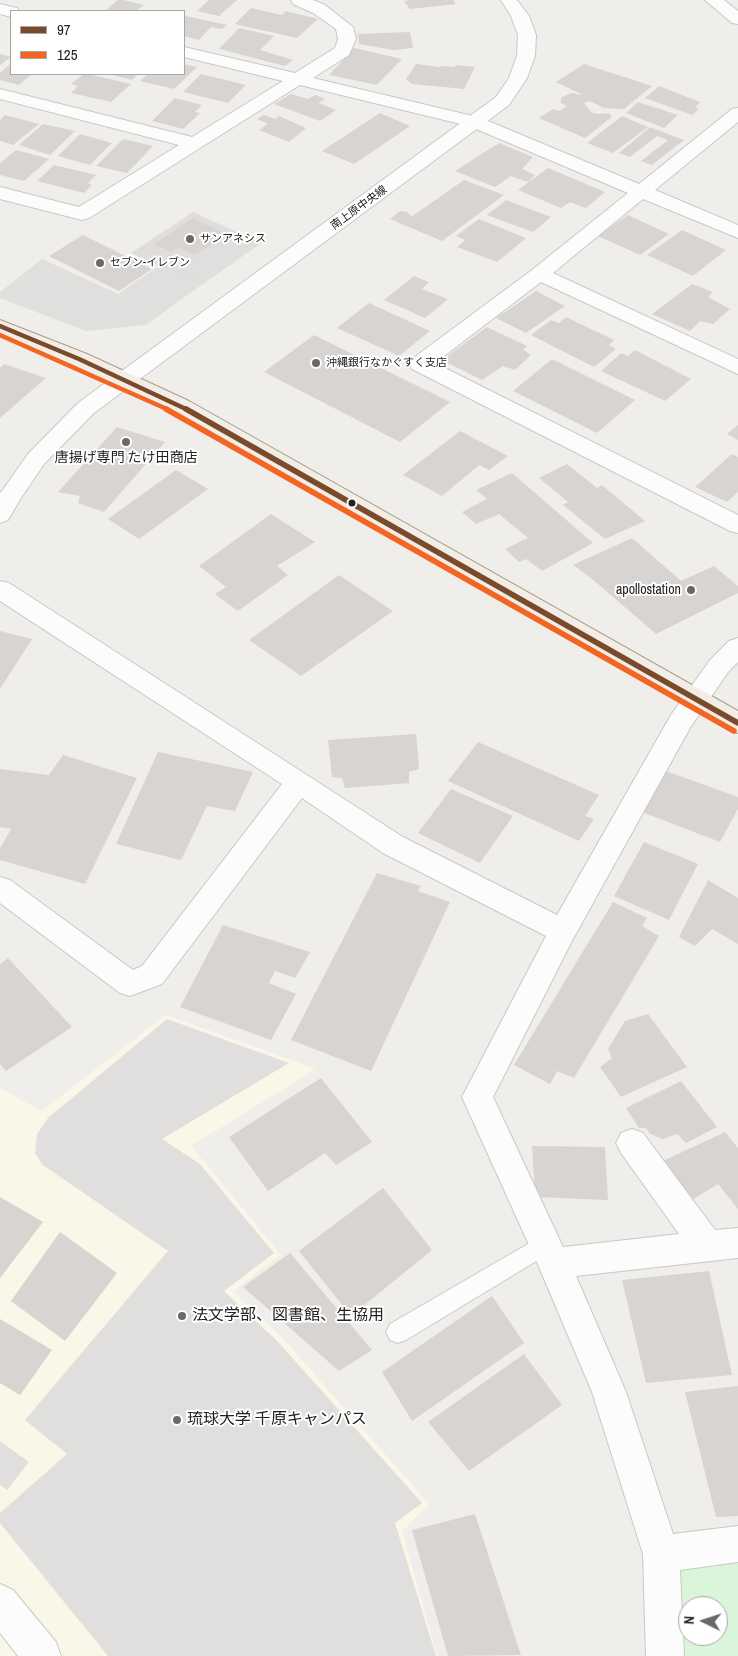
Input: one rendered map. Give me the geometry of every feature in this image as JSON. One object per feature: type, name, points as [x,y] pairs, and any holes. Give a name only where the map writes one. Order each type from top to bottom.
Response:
[{"type":"main road","points":[[0,326],[125,379],[212,423],[738,723]]},
{"type":"street","points":[[0,192],[82,214],[343,51],[347,39],[344,27],[333,18],[299,0]]},
{"type":"street","name":"南上原中央線","points":[[0,515],[23,477],[53,440],[86,408],[476,122],[503,100],[518,78],[526,56],[527,35],[520,16],[511,0]]},
{"type":"street","points":[[713,0],[738,19]]},
{"type":"street","points":[[185,52],[476,122],[738,232]]},
{"type":"street","points":[[0,94],[195,144]]},
{"type":"street","points":[[738,113],[538,274],[420,364],[738,525]]},
{"type":"street","points":[[538,274],[738,367]]},
{"type":"street","points":[[0,589],[300,782],[393,845],[563,931]]},
{"type":"street","points":[[665,1656],[660,1554],[608,1392],[549,1254],[477,1097],[563,931],[695,698],[719,666],[738,647]]},
{"type":"street","points":[[0,888],[130,984],[152,975],[300,782]]},
{"type":"street","points":[[632,1143],[722,1245]]},
{"type":"street","points":[[549,1254],[722,1245]]},
{"type":"street","points":[[660,1554],[738,1544]]},
{"type":"street","points":[[0,1603],[42,1656]]},
{"type":"lane","points":[[398,1332],[549,1254]]},
{"type":"shaded area","points":[[193,212],[261,243],[200,286],[131,253]]},
{"type":"shaded area","points":[[234,230],[261,243],[204,283],[159,262],[179,249],[195,257]]},
{"type":"shaded area","points":[[42,259],[118,294],[159,266],[200,286],[146,325],[86,331],[0,298],[0,292]]},
{"type":"shaded area","name":"法文学部、図書館、生協用","points":[[166,1015],[316,1069],[191,1146],[281,1255],[233,1291],[280,1335],[430,1505],[402,1531],[437,1656],[0,1656],[0,1088],[42,1111]]},
{"type":"shaded area","name":"法文学部、図書館、生協用","points":[[167,1019],[289,1063],[162,1139],[200,1164],[274,1253],[224,1291],[278,1342],[422,1503],[395,1523],[436,1656],[108,1656],[0,1523],[0,1513],[67,1454],[25,1420],[168,1251],[43,1165],[35,1153],[37,1134],[48,1118]]},
{"type":"shaded area","points":[[0,1441],[29,1462],[7,1490],[0,1485]]},
{"type":"green space","points":[[738,1544],[738,1656],[665,1656],[661,1554]]},
{"type":"building","points":[[118,0],[144,5],[137,10],[106,10]]},
{"type":"building","points":[[209,0],[237,0],[219,16],[197,11]]},
{"type":"building","points":[[453,0],[456,4],[410,9],[404,1]]},
{"type":"building","points":[[251,8],[282,15],[286,11],[318,19],[297,38],[235,24]]},
{"type":"building","points":[[185,17],[227,25],[222,29],[211,27],[199,40],[185,36]]},
{"type":"building","points":[[239,28],[274,36],[260,50],[293,60],[285,66],[219,49]]},
{"type":"building","points":[[410,32],[413,48],[393,50],[359,44],[358,34]]},
{"type":"building","points":[[354,48],[402,59],[377,85],[329,75]]},
{"type":"building","points":[[0,54],[10,57],[10,58],[0,65]]},
{"type":"building","points":[[10,64],[10,75],[31,75],[19,85],[0,80],[0,73]]},
{"type":"building","points":[[185,64],[197,67],[174,89],[140,81],[147,75],[185,75]]},
{"type":"building","points":[[416,64],[439,67],[453,67],[457,65],[475,67],[464,89],[412,84],[406,79]]},
{"type":"building","points":[[584,64],[652,86],[624,109],[604,108],[590,101],[584,103],[591,112],[597,114],[609,113],[612,117],[585,138],[539,118],[553,109],[560,111],[567,106],[561,103],[561,98],[571,93],[583,95],[556,82]]},
{"type":"building","points":[[201,74],[246,85],[228,103],[183,92]]},
{"type":"building","points":[[83,75],[92,75],[131,84],[111,102],[71,93],[78,86],[71,84]]},
{"type":"building","points":[[113,75],[137,75],[132,80]]},
{"type":"building","points":[[659,86],[700,102],[695,107],[699,109],[692,115],[645,98]]},
{"type":"building","points":[[291,94],[308,99],[315,95],[325,99],[319,103],[336,110],[320,121],[274,104]]},
{"type":"building","points":[[175,98],[202,105],[195,112],[200,113],[183,129],[152,121]]},
{"type":"building","points":[[638,102],[678,115],[664,128],[626,113]]},
{"type":"building","points":[[380,113],[410,126],[354,164],[322,151]]},
{"type":"building","points":[[5,115],[39,124],[13,145],[0,141],[0,120]]},
{"type":"building","points":[[264,115],[275,119],[279,116],[306,128],[289,142],[259,130],[268,124],[257,119]]},
{"type":"building","points":[[622,116],[648,127],[613,153],[587,143]]},
{"type":"building","points":[[43,124],[75,131],[50,155],[19,145]]},
{"type":"building","points":[[650,127],[684,140],[652,165],[641,161],[668,140],[657,136],[630,157],[619,153]]},
{"type":"building","points":[[80,134],[112,143],[90,165],[58,156]]},
{"type":"building","points":[[123,139],[153,146],[127,173],[96,166]]},
{"type":"building","points":[[499,143],[533,157],[522,169],[535,175],[528,182],[511,176],[495,187],[455,171]]},
{"type":"building","points":[[16,150],[49,159],[24,181],[0,175],[0,163]]},
{"type":"building","points":[[54,165],[96,175],[88,183],[92,185],[84,193],[37,181]]},
{"type":"building","points":[[548,168],[605,192],[586,208],[570,202],[561,208],[518,190]]},
{"type":"building","points":[[464,180],[504,195],[442,241],[390,219],[400,211],[408,212],[411,217]]},
{"type":"building","points":[[506,200],[551,217],[533,232],[487,215]]},
{"type":"building","points":[[628,215],[669,234],[640,255],[598,236]]},
{"type":"building","name":"サンアネシス","points":[[193,218],[227,234],[195,255],[178,247],[171,252],[154,244]]},
{"type":"building","points":[[479,219],[526,238],[497,262],[457,247],[465,240],[456,236]]},
{"type":"building","points":[[682,230],[726,250],[693,276],[647,255]]},
{"type":"building","name":"セブン-イレブン","points":[[83,235],[152,269],[119,291],[49,256]]},
{"type":"building","points":[[414,276],[429,282],[422,289],[448,299],[425,318],[384,300]]},
{"type":"building","points":[[692,284],[713,292],[708,297],[730,309],[713,324],[700,321],[690,331],[652,314]]},
{"type":"building","points":[[536,291],[565,306],[526,333],[496,318]]},
{"type":"building","points":[[369,303],[430,331],[399,356],[337,328]]},
{"type":"building","points":[[566,317],[614,340],[609,345],[616,349],[594,367],[531,335],[551,320],[559,323]]},
{"type":"building","points":[[487,327],[527,346],[523,350],[531,355],[515,370],[503,366],[482,380],[442,360]]},
{"type":"building","points":[[314,335],[450,402],[400,442],[264,372]]},
{"type":"building","points":[[635,350],[691,379],[665,401],[601,371],[621,353],[628,356]]},
{"type":"building","points":[[552,359],[635,400],[597,433],[513,391]]},
{"type":"building","points":[[4,364],[46,378],[0,418],[0,368]]},
{"type":"building","points":[[738,425],[738,440],[727,434]]},
{"type":"building","points":[[117,427],[165,442],[104,512],[78,503],[80,496],[58,492]]},
{"type":"building","points":[[460,431],[508,456],[489,470],[479,465],[442,496],[403,475]]},
{"type":"building","points":[[732,454],[738,457],[738,492],[727,502],[695,487]]},
{"type":"building","points":[[567,464],[597,488],[602,485],[645,521],[605,539],[563,505],[568,502],[539,478]]},
{"type":"building","points":[[176,470],[208,489],[139,539],[108,519]]},
{"type":"building","points":[[512,473],[593,543],[542,571],[526,559],[519,562],[505,549],[528,538],[499,514],[476,524],[462,512],[487,499],[476,490]]},
{"type":"building","points":[[271,514],[315,542],[277,566],[288,575],[238,611],[215,594],[226,587],[199,566]]},
{"type":"building","points":[[632,538],[681,581],[714,566],[738,586],[738,593],[656,634],[591,578],[573,565]]},
{"type":"building","points":[[339,575],[393,611],[301,676],[249,640]]},
{"type":"building","points":[[0,631],[32,639],[0,689]]},
{"type":"building","points":[[416,734],[419,769],[409,772],[409,783],[345,788],[342,778],[332,777],[328,740]]},
{"type":"building","points":[[478,742],[599,795],[585,816],[594,819],[579,841],[448,781]]},
{"type":"building","points":[[158,752],[253,772],[235,811],[207,806],[181,860],[116,844]]},
{"type":"building","points":[[63,755],[137,778],[85,884],[0,860],[0,848],[11,829],[0,827],[0,769],[49,775]]},
{"type":"building","points":[[663,770],[738,797],[738,809],[720,842],[642,812]]},
{"type":"building","points":[[451,789],[513,816],[480,863],[418,833]]},
{"type":"building","points":[[644,842],[698,864],[669,920],[614,896]]},
{"type":"building","points":[[377,873],[421,886],[418,891],[450,902],[371,1071],[291,1040]]},
{"type":"building","points":[[708,880],[738,898],[738,944],[712,929],[695,946],[679,937]]},
{"type":"building","points":[[613,902],[647,918],[642,926],[659,936],[574,1078],[557,1071],[550,1084],[514,1065]]},
{"type":"building","points":[[223,925],[310,952],[295,978],[275,971],[269,983],[296,994],[271,1040],[180,1007]]},
{"type":"building","points":[[8,958],[72,1027],[6,1071],[0,1064],[0,964]]},
{"type":"building","points":[[648,1014],[687,1067],[621,1097],[600,1067],[612,1058],[608,1049],[625,1021]]},
{"type":"building","points":[[321,1078],[372,1142],[336,1165],[325,1153],[268,1191],[229,1137]]},
{"type":"building","points":[[681,1081],[717,1127],[686,1143],[677,1134],[663,1139],[650,1134],[646,1128],[639,1128],[626,1108]]},
{"type":"building","points":[[725,1132],[738,1148],[738,1209],[718,1184],[690,1201],[663,1161]]},
{"type":"building","points":[[532,1146],[605,1147],[608,1200],[535,1197]]},
{"type":"building","points":[[383,1188],[432,1250],[351,1316],[299,1251]]},
{"type":"building","points":[[0,1197],[43,1222],[0,1278]]},
{"type":"building","points":[[60,1232],[117,1273],[65,1341],[11,1301]]},
{"type":"building","points":[[290,1253],[372,1350],[339,1371],[243,1287]]},
{"type":"building","points":[[709,1271],[732,1375],[646,1383],[622,1280]]},
{"type":"building","points":[[492,1296],[524,1343],[412,1421],[382,1372]]},
{"type":"building","points":[[0,1319],[52,1350],[20,1395],[0,1383]]},
{"type":"building","points":[[524,1354],[562,1405],[469,1471],[428,1422]]},
{"type":"building","points":[[738,1386],[738,1516],[716,1517],[685,1392]]},
{"type":"building","points":[[475,1514],[521,1655],[448,1656],[412,1530]]},
{"type":"transit line","name":"97","points":[[0,326],[79,359],[181,406],[738,723]]},
{"type":"transit line","name":"125","points":[[0,335],[177,414],[734,731]]},
{"type":"place","name":"サンアネシス","points":[[190,239]]},
{"type":"place","name":"セブン-イレブン","points":[[100,263]]},
{"type":"place","name":"沖縄銀行なかぐすく支店","points":[[316,363]]},
{"type":"place","name":"唐揚げ専門 たけ田商店","points":[[126,442]]},
{"type":"place","name":"apollostation","points":[[691,590]]},
{"type":"place","name":"法文学部、図書館、生協用","points":[[182,1316]]},
{"type":"place","name":"琉球大学 千原キャンパス","points":[[177,1420]]}]
